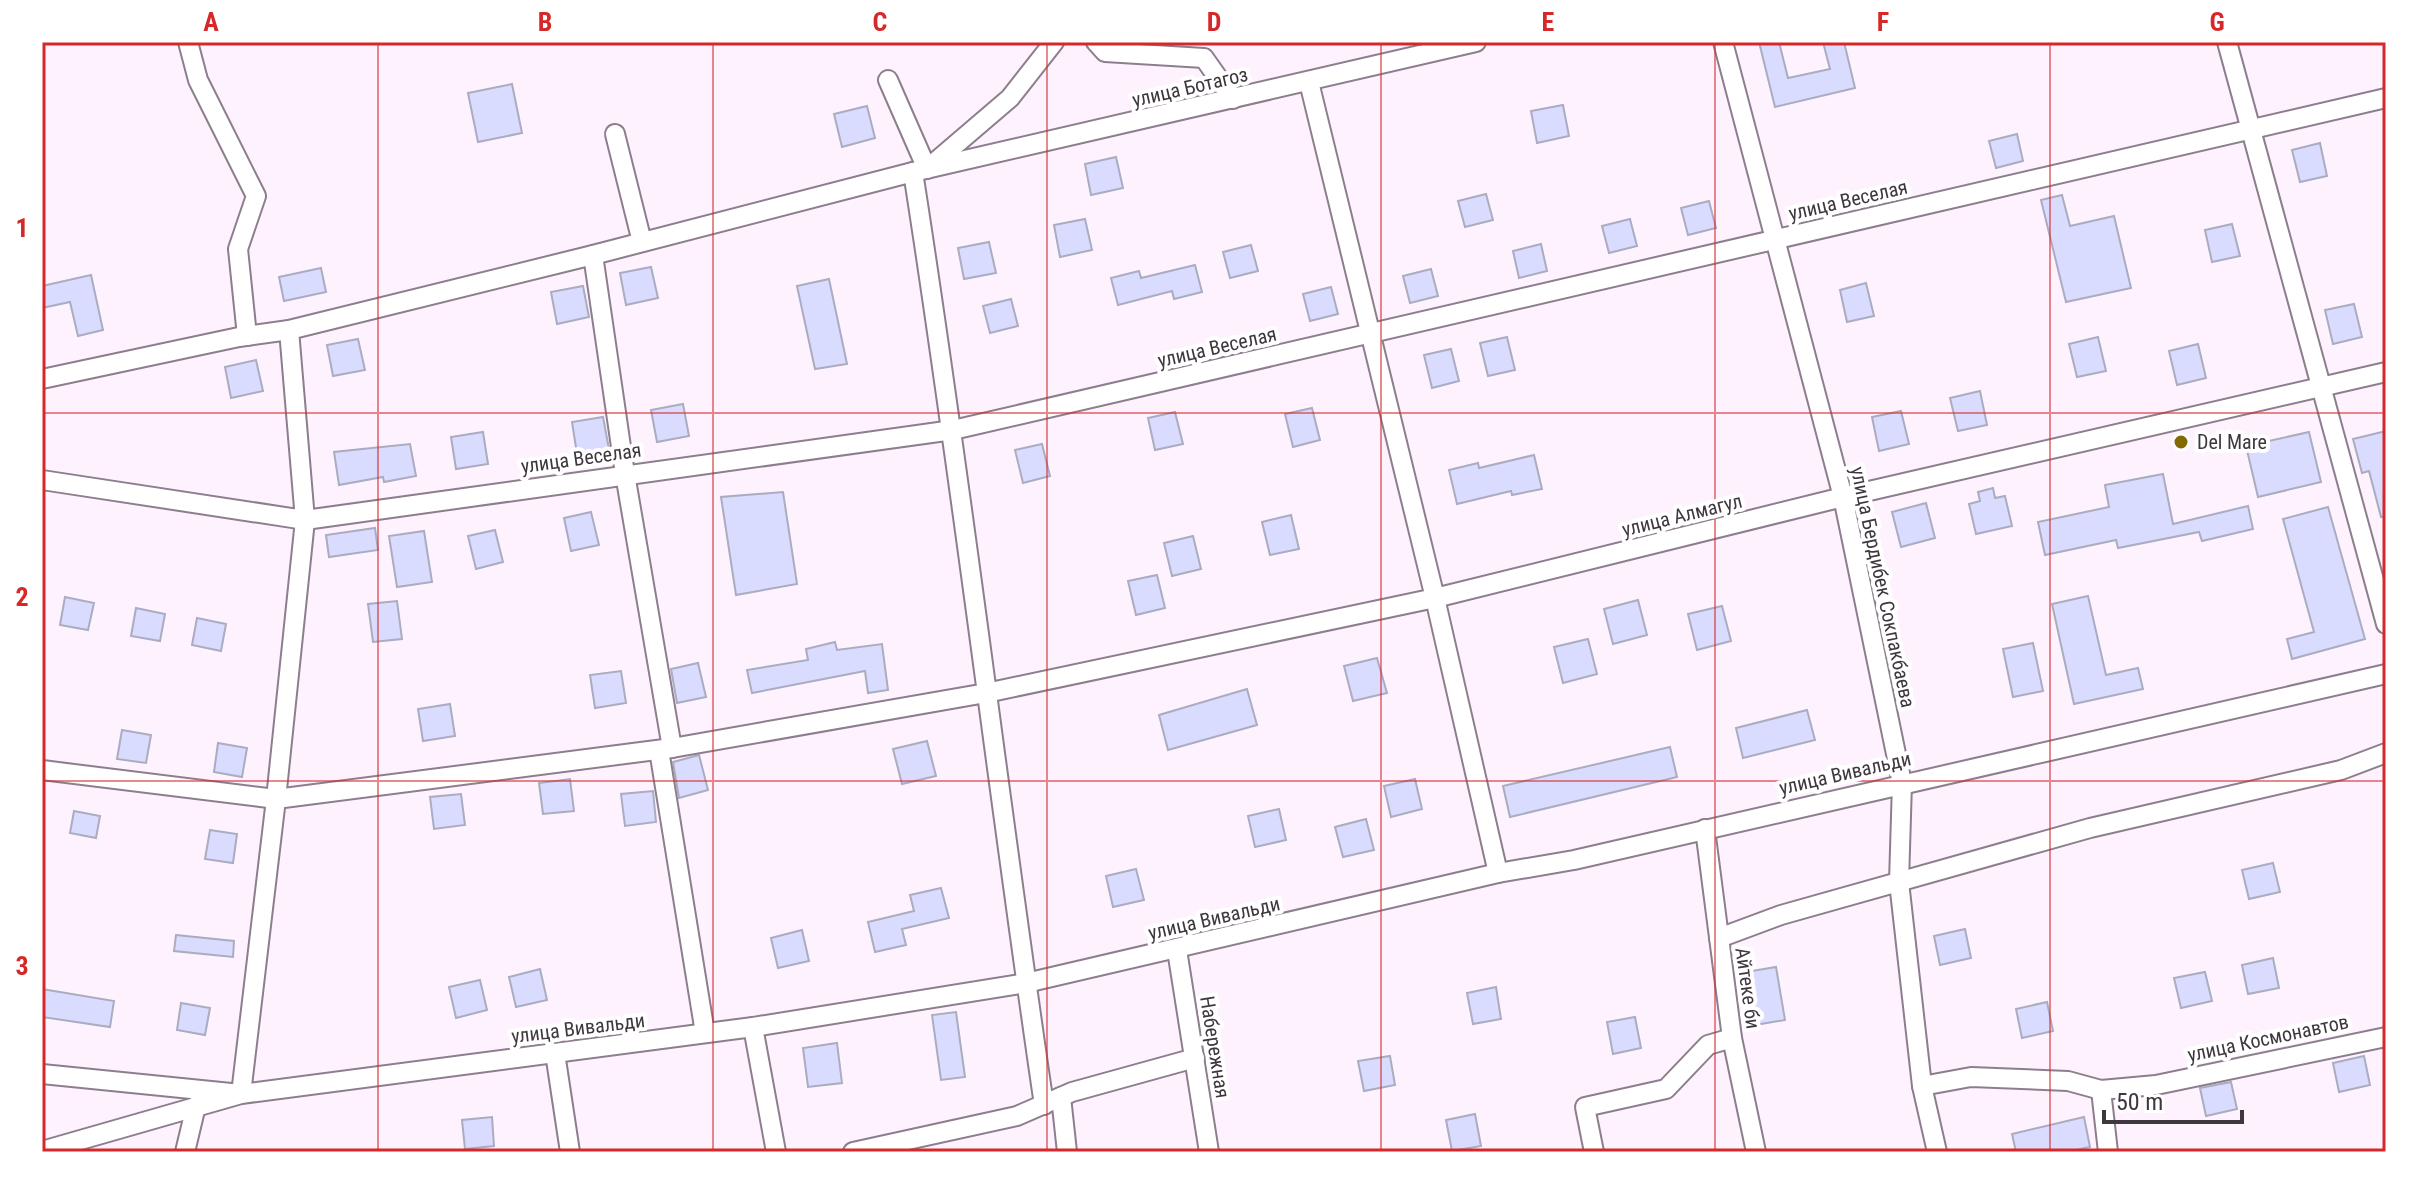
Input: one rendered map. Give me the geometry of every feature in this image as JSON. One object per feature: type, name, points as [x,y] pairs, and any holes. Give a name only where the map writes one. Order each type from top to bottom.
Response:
[{"type":"street","points":[[188,42],[198,80],[256,196],[238,249],[247,336]]},
{"type":"street","points":[[920,171],[1010,98],[1054,42]]},
{"type":"street","points":[[1096,42],[1105,52],[1204,58],[1233,99]]},
{"type":"street","name":"улица Ботагоз","points":[[42,379],[289,330],[920,171],[1309,82],[1411,50],[1476,42]]},
{"type":"street","name":"улица Бердибек Сокпакбаева","points":[[1723,42],[1772,240],[1843,497],[1902,783],[1899,882],[1922,1086],[1937,1152]]},
{"type":"street","points":[[2227,42],[2386,624]]},
{"type":"street","points":[[888,80],[920,171],[1026,983],[1052,1101],[1067,1152]]},
{"type":"street","points":[[1309,82],[1435,598],[1498,873]]},
{"type":"street","name":"улица Веселая","points":[[42,480],[305,520],[953,430],[2386,98]]},
{"type":"street","points":[[615,134],[642,242]]},
{"type":"street","points":[[593,255],[705,1033]]},
{"type":"street","points":[[42,1074],[241,1094],[305,520],[289,330]]},
{"type":"street","name":"улица Алмагул","points":[[42,770],[276,799],[666,749],[986,693],[1435,598],[1843,497],[2386,372]]},
{"type":"street","name":"улица Вивальди","points":[[42,1151],[241,1094],[753,1027],[1026,983],[1498,873],[1574,860],[2386,674]]},
{"type":"street","points":[[1719,938],[1781,915],[2090,828],[2341,770],[2386,753]]},
{"type":"street","name":"Айтеке би","points":[[1705,829],[1732,1038],[1756,1152]]},
{"type":"street","name":"Набережная","points":[[1177,950],[1209,1152]]},
{"type":"street","points":[[753,1027],[776,1152]]},
{"type":"street","name":"улица Космонавтов","points":[[1922,1086],[1971,1077],[2068,1081],[2101,1090],[2156,1085],[2386,1037]]},
{"type":"street","points":[[1594,1152],[1585,1107],[1666,1089],[1708,1045],[1732,1038]]},
{"type":"street","points":[[555,1053],[570,1152]]},
{"type":"street","points":[[853,1152],[1017,1116],[1052,1101],[1195,1058]]},
{"type":"street","points":[[2101,1090],[2108,1152]]},
{"type":"street","points":[[185,1152],[196,1106]]},
{"type":"building","points":[[1759,42],[1779,42],[1788,78],[1830,69],[1823,42],[1844,42],[1855,88],[1775,107]]},
{"type":"building","points":[[512,84],[522,133],[478,142],[468,93]]},
{"type":"building","points":[[1563,105],[1569,136],[1537,143],[1531,111]]},
{"type":"building","points":[[867,106],[875,138],[842,147],[834,114]]},
{"type":"building","points":[[2017,134],[2023,161],[1996,168],[1989,141]]},
{"type":"building","points":[[2320,143],[2327,176],[2300,182],[2292,150]]},
{"type":"building","points":[[1116,157],[1123,188],[1091,195],[1085,164]]},
{"type":"building","points":[[1486,194],[1493,220],[1465,227],[1458,201]]},
{"type":"building","points":[[2062,195],[2070,226],[2114,216],[2131,288],[2066,302],[2041,200]]},
{"type":"building","points":[[1709,201],[1716,228],[1688,235],[1681,208]]},
{"type":"building","points":[[1085,219],[1092,250],[1060,257],[1054,225]]},
{"type":"building","points":[[1630,219],[1637,246],[1609,253],[1602,226]]},
{"type":"building","points":[[2232,224],[2240,256],[2212,262],[2205,230]]},
{"type":"building","points":[[989,242],[996,273],[964,279],[958,248]]},
{"type":"building","points":[[1541,244],[1547,271],[1519,278],[1513,251]]},
{"type":"building","points":[[1251,245],[1258,271],[1230,278],[1223,252]]},
{"type":"building","points":[[1195,265],[1202,292],[1174,299],[1172,291],[1118,305],[1111,278],[1139,271],[1141,278]]},
{"type":"building","points":[[651,267],[658,298],[626,305],[620,273]]},
{"type":"building","points":[[321,268],[326,292],[284,301],[279,277]]},
{"type":"building","points":[[1431,269],[1438,296],[1410,303],[1403,276]]},
{"type":"building","points":[[91,275],[103,330],[78,336],[70,302],[42,308],[42,286]]},
{"type":"building","points":[[829,279],[847,364],[815,369],[797,286]]},
{"type":"building","points":[[1866,283],[1874,316],[1847,322],[1840,290]]},
{"type":"building","points":[[583,286],[589,317],[557,324],[551,292]]},
{"type":"building","points":[[1331,287],[1338,314],[1310,321],[1303,294]]},
{"type":"building","points":[[1011,299],[1018,326],[990,333],[983,306]]},
{"type":"building","points":[[2354,304],[2362,337],[2333,344],[2325,310]]},
{"type":"building","points":[[1507,337],[1515,370],[1488,376],[1480,343]]},
{"type":"building","points":[[2098,337],[2106,371],[2077,377],[2069,344]]},
{"type":"building","points":[[358,339],[365,370],[333,376],[327,345]]},
{"type":"building","points":[[2198,344],[2206,378],[2177,385],[2169,351]]},
{"type":"building","points":[[1451,349],[1459,381],[1432,388],[1424,355]]},
{"type":"building","points":[[256,360],[263,391],[231,398],[225,367]]},
{"type":"building","points":[[1980,391],[1987,425],[1958,431],[1950,398]]},
{"type":"building","points":[[683,404],[689,436],[657,442],[651,410]]},
{"type":"building","points":[[1312,408],[1320,440],[1293,447],[1285,414]]},
{"type":"building","points":[[1901,411],[1909,444],[1879,451],[1872,417]]},
{"type":"building","points":[[1175,412],[1183,444],[1155,450],[1148,418]]},
{"type":"building","points":[[603,417],[609,449],[577,454],[572,422]]},
{"type":"building","points":[[2386,431],[2386,516],[2381,517],[2369,471],[2362,473],[2353,439]]},
{"type":"building","points":[[483,432],[488,464],[456,469],[451,437]]},
{"type":"building","points":[[2309,432],[2321,482],[2258,497],[2246,446]]},
{"type":"building","points":[[410,444],[416,476],[384,482],[383,477],[339,485],[334,452]]},
{"type":"building","points":[[1042,444],[1050,476],[1023,483],[1015,450]]},
{"type":"building","points":[[1534,455],[1542,489],[1512,495],[1511,491],[1457,504],[1449,470],[1478,463],[1479,468]]},
{"type":"building","points":[[2163,474],[2173,524],[2248,506],[2253,529],[2202,541],[2199,532],[2118,548],[2116,540],[2045,555],[2038,522],[2109,507],[2105,485]]},
{"type":"building","points":[[1993,488],[1995,498],[2005,496],[2012,526],[1976,534],[1969,504],[1980,501],[1978,492]]},
{"type":"building","points":[[783,492],[797,584],[736,595],[721,497]]},
{"type":"building","points":[[1926,503],[1935,538],[1901,547],[1892,512]]},
{"type":"building","points":[[2328,507],[2365,639],[2292,659],[2287,639],[2314,632],[2283,519]]},
{"type":"building","points":[[591,512],[599,545],[571,551],[564,518]]},
{"type":"building","points":[[1291,515],[1299,549],[1270,555],[1262,522]]},
{"type":"building","points":[[375,528],[378,550],[329,557],[326,535]]},
{"type":"building","points":[[495,530],[503,562],[476,569],[468,536]]},
{"type":"building","points":[[424,531],[432,582],[397,587],[389,536]]},
{"type":"building","points":[[1193,536],[1201,569],[1172,576],[1164,543]]},
{"type":"building","points":[[1157,575],[1165,608],[1136,615],[1128,581]]},
{"type":"building","points":[[2088,596],[2106,675],[2138,668],[2143,689],[2074,704],[2052,604]]},
{"type":"building","points":[[65,597],[94,603],[88,630],[60,625]]},
{"type":"building","points":[[1638,600],[1647,635],[1613,644],[1604,609]]},
{"type":"building","points":[[397,601],[402,639],[373,642],[368,604]]},
{"type":"building","points":[[1722,606],[1731,641],[1697,650],[1688,614]]},
{"type":"building","points":[[136,608],[165,614],[160,641],[131,636]]},
{"type":"building","points":[[197,618],[226,624],[221,651],[192,645]]},
{"type":"building","points":[[1588,639],[1597,674],[1563,683],[1554,647]]},
{"type":"building","points":[[835,642],[837,650],[882,644],[888,690],[868,693],[865,671],[752,693],[747,670],[808,660],[806,649]]},
{"type":"building","points":[[2033,643],[2043,691],[2013,697],[2003,649]]},
{"type":"building","points":[[1377,658],[1387,693],[1353,701],[1344,666]]},
{"type":"building","points":[[698,663],[706,697],[677,703],[671,669]]},
{"type":"building","points":[[621,671],[626,703],[595,708],[590,675]]},
{"type":"building","points":[[1247,689],[1257,725],[1168,750],[1159,715]]},
{"type":"building","points":[[450,704],[455,736],[423,741],[418,709]]},
{"type":"building","points":[[1807,710],[1815,740],[1743,758],[1736,728]]},
{"type":"building","points":[[122,730],[151,735],[146,763],[117,759]]},
{"type":"building","points":[[927,741],[936,776],[902,784],[893,749]]},
{"type":"building","points":[[218,743],[247,748],[242,777],[214,772]]},
{"type":"building","points":[[1670,747],[1677,777],[1510,817],[1503,786]]},
{"type":"building","points":[[699,755],[708,790],[679,798],[673,762]]},
{"type":"building","points":[[570,779],[574,811],[543,814],[539,783]]},
{"type":"building","points":[[1415,779],[1422,809],[1391,817],[1384,786]]},
{"type":"building","points":[[653,791],[656,822],[625,826],[621,794]]},
{"type":"building","points":[[461,794],[465,825],[434,829],[430,797]]},
{"type":"building","points":[[1279,809],[1286,840],[1255,847],[1248,816]]},
{"type":"building","points":[[74,811],[100,816],[96,838],[70,833]]},
{"type":"building","points":[[1366,819],[1374,850],[1343,857],[1335,827]]},
{"type":"building","points":[[210,830],[237,834],[233,863],[205,859]]},
{"type":"building","points":[[2273,863],[2280,892],[2249,899],[2242,870]]},
{"type":"building","points":[[1136,869],[1144,900],[1113,907],[1106,876]]},
{"type":"building","points":[[941,888],[949,918],[902,929],[906,945],[875,952],[868,922],[914,911],[910,895]]},
{"type":"building","points":[[1965,929],[1971,958],[1940,965],[1934,936]]},
{"type":"building","points":[[802,930],[809,961],[778,968],[771,938]]},
{"type":"building","points":[[176,935],[234,941],[233,957],[174,951]]},
{"type":"building","points":[[2273,958],[2279,988],[2248,994],[2242,965]]},
{"type":"building","points":[[1776,967],[1785,1020],[1755,1025],[1746,972]]},
{"type":"building","points":[[540,969],[547,1000],[516,1007],[509,977]]},
{"type":"building","points":[[2205,972],[2212,1001],[2181,1008],[2174,978]]},
{"type":"building","points":[[480,980],[487,1010],[456,1018],[449,987]]},
{"type":"building","points":[[1496,987],[1501,1019],[1473,1024],[1467,993]]},
{"type":"building","points":[[42,989],[114,1001],[110,1027],[42,1017]]},
{"type":"building","points":[[2047,1002],[2053,1031],[2022,1038],[2016,1009]]},
{"type":"building","points":[[181,1003],[210,1008],[205,1035],[177,1030]]},
{"type":"building","points":[[956,1012],[965,1077],[941,1080],[932,1015]]},
{"type":"building","points":[[1635,1017],[1641,1048],[1613,1054],[1607,1022]]},
{"type":"building","points":[[837,1043],[842,1083],[808,1087],[803,1048]]},
{"type":"building","points":[[1390,1056],[1395,1085],[1364,1091],[1358,1061]]},
{"type":"building","points":[[2364,1056],[2370,1085],[2339,1092],[2333,1063]]},
{"type":"building","points":[[2231,1082],[2237,1109],[2206,1116],[2200,1088]]},
{"type":"building","points":[[1475,1114],[1481,1146],[1452,1151],[1446,1120]]},
{"type":"building","points":[[492,1117],[494,1146],[465,1149],[462,1120]]},
{"type":"building","points":[[2084,1117],[2090,1147],[2066,1152],[2016,1152],[2012,1134]]},
{"type":"place","name":"Del Mare","points":[[2181,442]]}]
